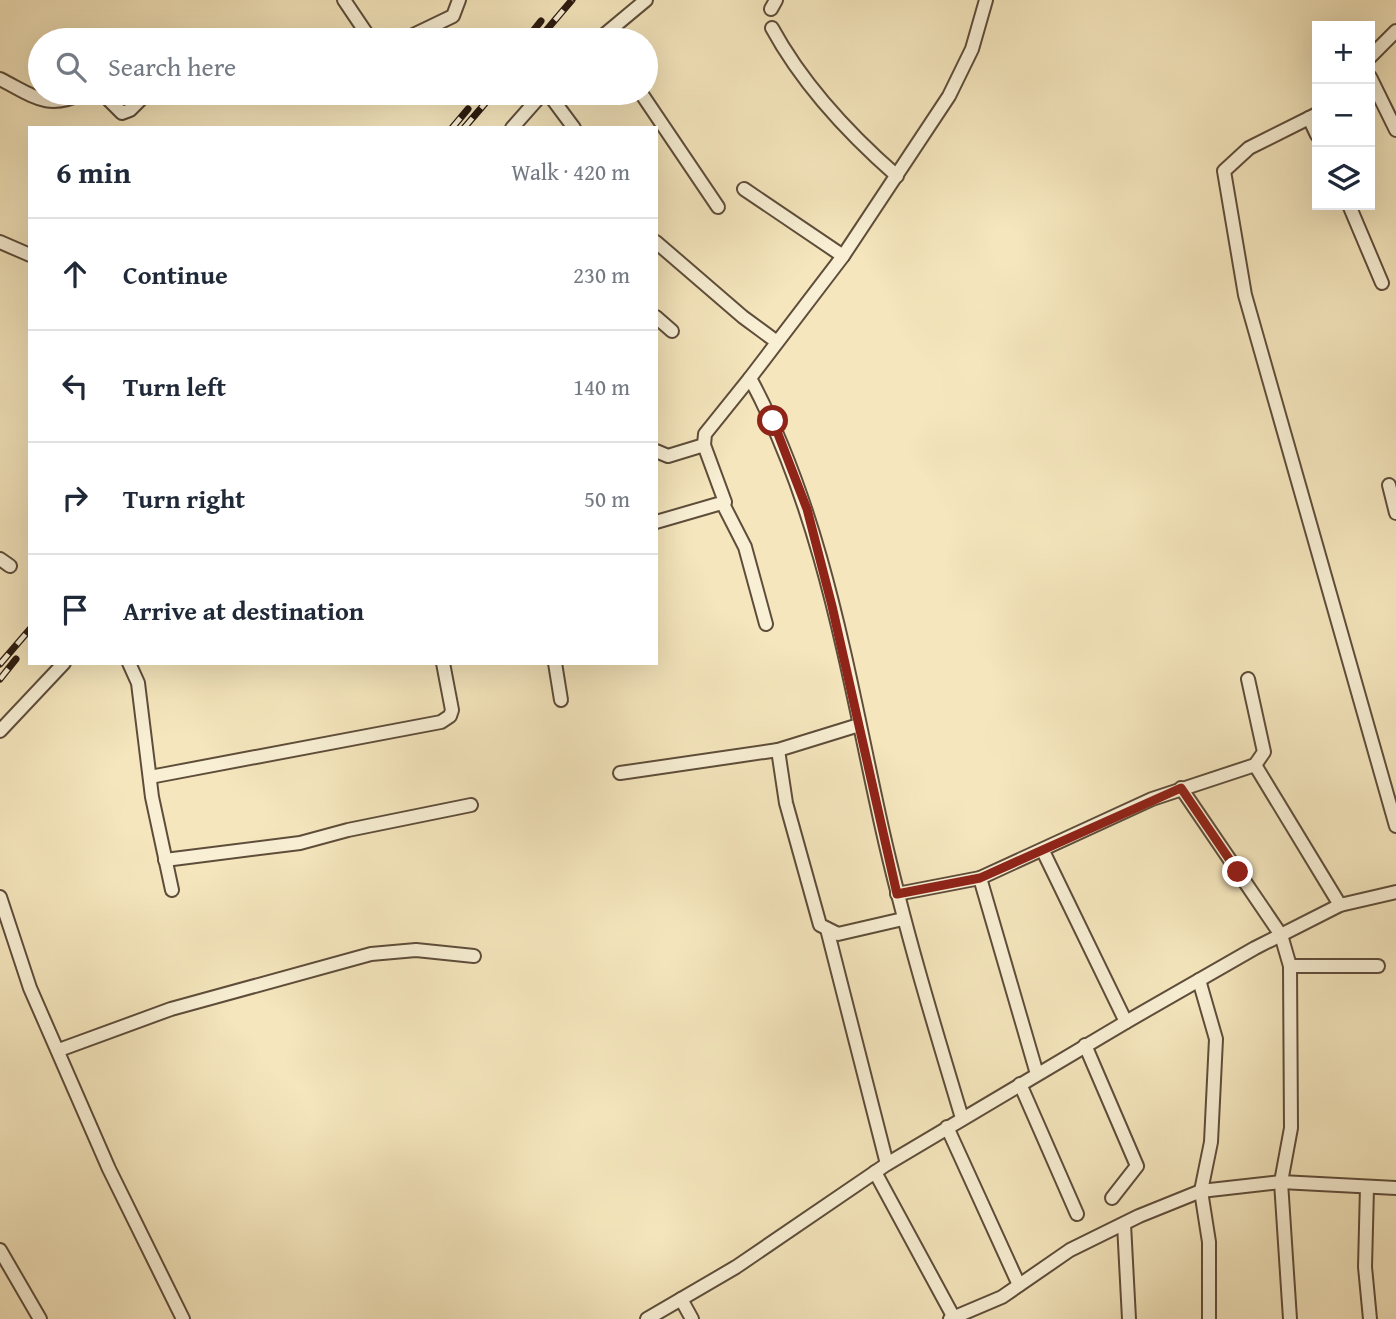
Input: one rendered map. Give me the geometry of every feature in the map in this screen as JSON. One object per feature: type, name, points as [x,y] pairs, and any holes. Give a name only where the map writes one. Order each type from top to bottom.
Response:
[{"type":"street","points":[[344,0],[363,28]]},
{"type":"street","points":[[428,28],[453,16],[459,0]]},
{"type":"street","points":[[612,28],[646,0]]},
{"type":"street","points":[[766,624],[745,547],[723,504],[725,499],[704,445],[705,434],[843,256],[949,96],[972,49],[986,0]]},
{"type":"street","points":[[772,28],[791,64],[864,147],[897,176]]},
{"type":"street","points":[[1375,52],[1396,31]]},
{"type":"street","points":[[0,79],[28,93]]},
{"type":"street","points":[[1373,84],[1396,130]]},
{"type":"street","points":[[114,105],[122,113],[135,105]]},
{"type":"street","points":[[514,126],[534,105]]},
{"type":"street","points":[[555,105],[572,126]]},
{"type":"street","points":[[649,105],[718,207]]},
{"type":"street","points":[[1312,116],[1249,148],[1224,171],[1245,295],[1396,826]]},
{"type":"street","points":[[744,189],[843,256]]},
{"type":"street","points":[[1351,210],[1382,283]]},
{"type":"street","points":[[0,242],[28,254]]},
{"type":"street","points":[[658,244],[743,317],[777,342]]},
{"type":"street","points":[[658,319],[672,331]]},
{"type":"street","points":[[750,378],[773,421],[807,509],[903,919],[962,1118]]},
{"type":"street","points":[[658,452],[668,456],[704,445]]},
{"type":"street","points":[[1389,485],[1396,513]]},
{"type":"street","points":[[658,521],[723,504]]},
{"type":"street","points":[[0,731],[62,665]]},
{"type":"street","points":[[130,665],[138,683],[142,704],[150,777],[172,890]]},
{"type":"street","points":[[150,777],[441,722],[450,716],[452,710],[443,665]]},
{"type":"street","points":[[555,665],[561,699]]},
{"type":"street","points":[[897,894],[980,878],[1181,788],[1255,765],[1264,752],[1248,679]]},
{"type":"street","points":[[620,773],[778,750],[859,725]]},
{"type":"street","points":[[778,750],[786,803],[820,925],[838,934],[903,919]]},
{"type":"street","points":[[1255,765],[1340,905]]},
{"type":"street","points":[[1181,788],[1281,935],[1290,966],[1291,1128],[1281,1182],[1290,1319]]},
{"type":"street","points":[[165,860],[300,843],[348,830],[471,805]]},
{"type":"street","points":[[1043,851],[1126,1022]]},
{"type":"street","points":[[980,878],[1037,1074]]},
{"type":"street","points":[[647,1319],[736,1267],[887,1164],[947,1127],[1199,980],[1340,905],[1396,892]]},
{"type":"street","points":[[0,897],[18,957],[109,1169],[183,1319]]},
{"type":"street","points":[[827,929],[887,1164]]},
{"type":"street","points":[[59,1050],[171,1009],[371,954],[416,950],[474,956]]},
{"type":"street","points":[[1290,966],[1378,966]]},
{"type":"street","points":[[1199,980],[1216,1039],[1211,1142],[1201,1191],[1209,1242],[1209,1319]]},
{"type":"street","points":[[1085,1045],[1137,1166],[1112,1198]]},
{"type":"street","points":[[1020,1084],[1077,1214]]},
{"type":"street","points":[[947,1127],[1019,1285]]},
{"type":"street","points":[[875,1172],[951,1317],[1002,1297],[1070,1250],[1201,1191],[1281,1182],[1396,1188]]},
{"type":"street","points":[[1367,1186],[1364,1267],[1370,1319]]},
{"type":"street","points":[[1124,1224],[1127,1318]]},
{"type":"street","points":[[0,1250],[40,1319]]},
{"type":"street","points":[[681,1299],[692,1319]]},
{"type":"railway","points":[[548,28],[572,0]]},
{"type":"railway","points":[[535,28],[541,21]]},
{"type":"railway","points":[[466,126],[484,105]]},
{"type":"railway","points":[[454,126],[468,109]]},
{"type":"railway","points":[[0,664],[28,631]]},
{"type":"railway","points":[[0,679],[16,659]]},
{"type":"route","points":[[773,421],[807,509],[832,606],[897,894],[980,878],[1181,788],[1238,872]]}]
